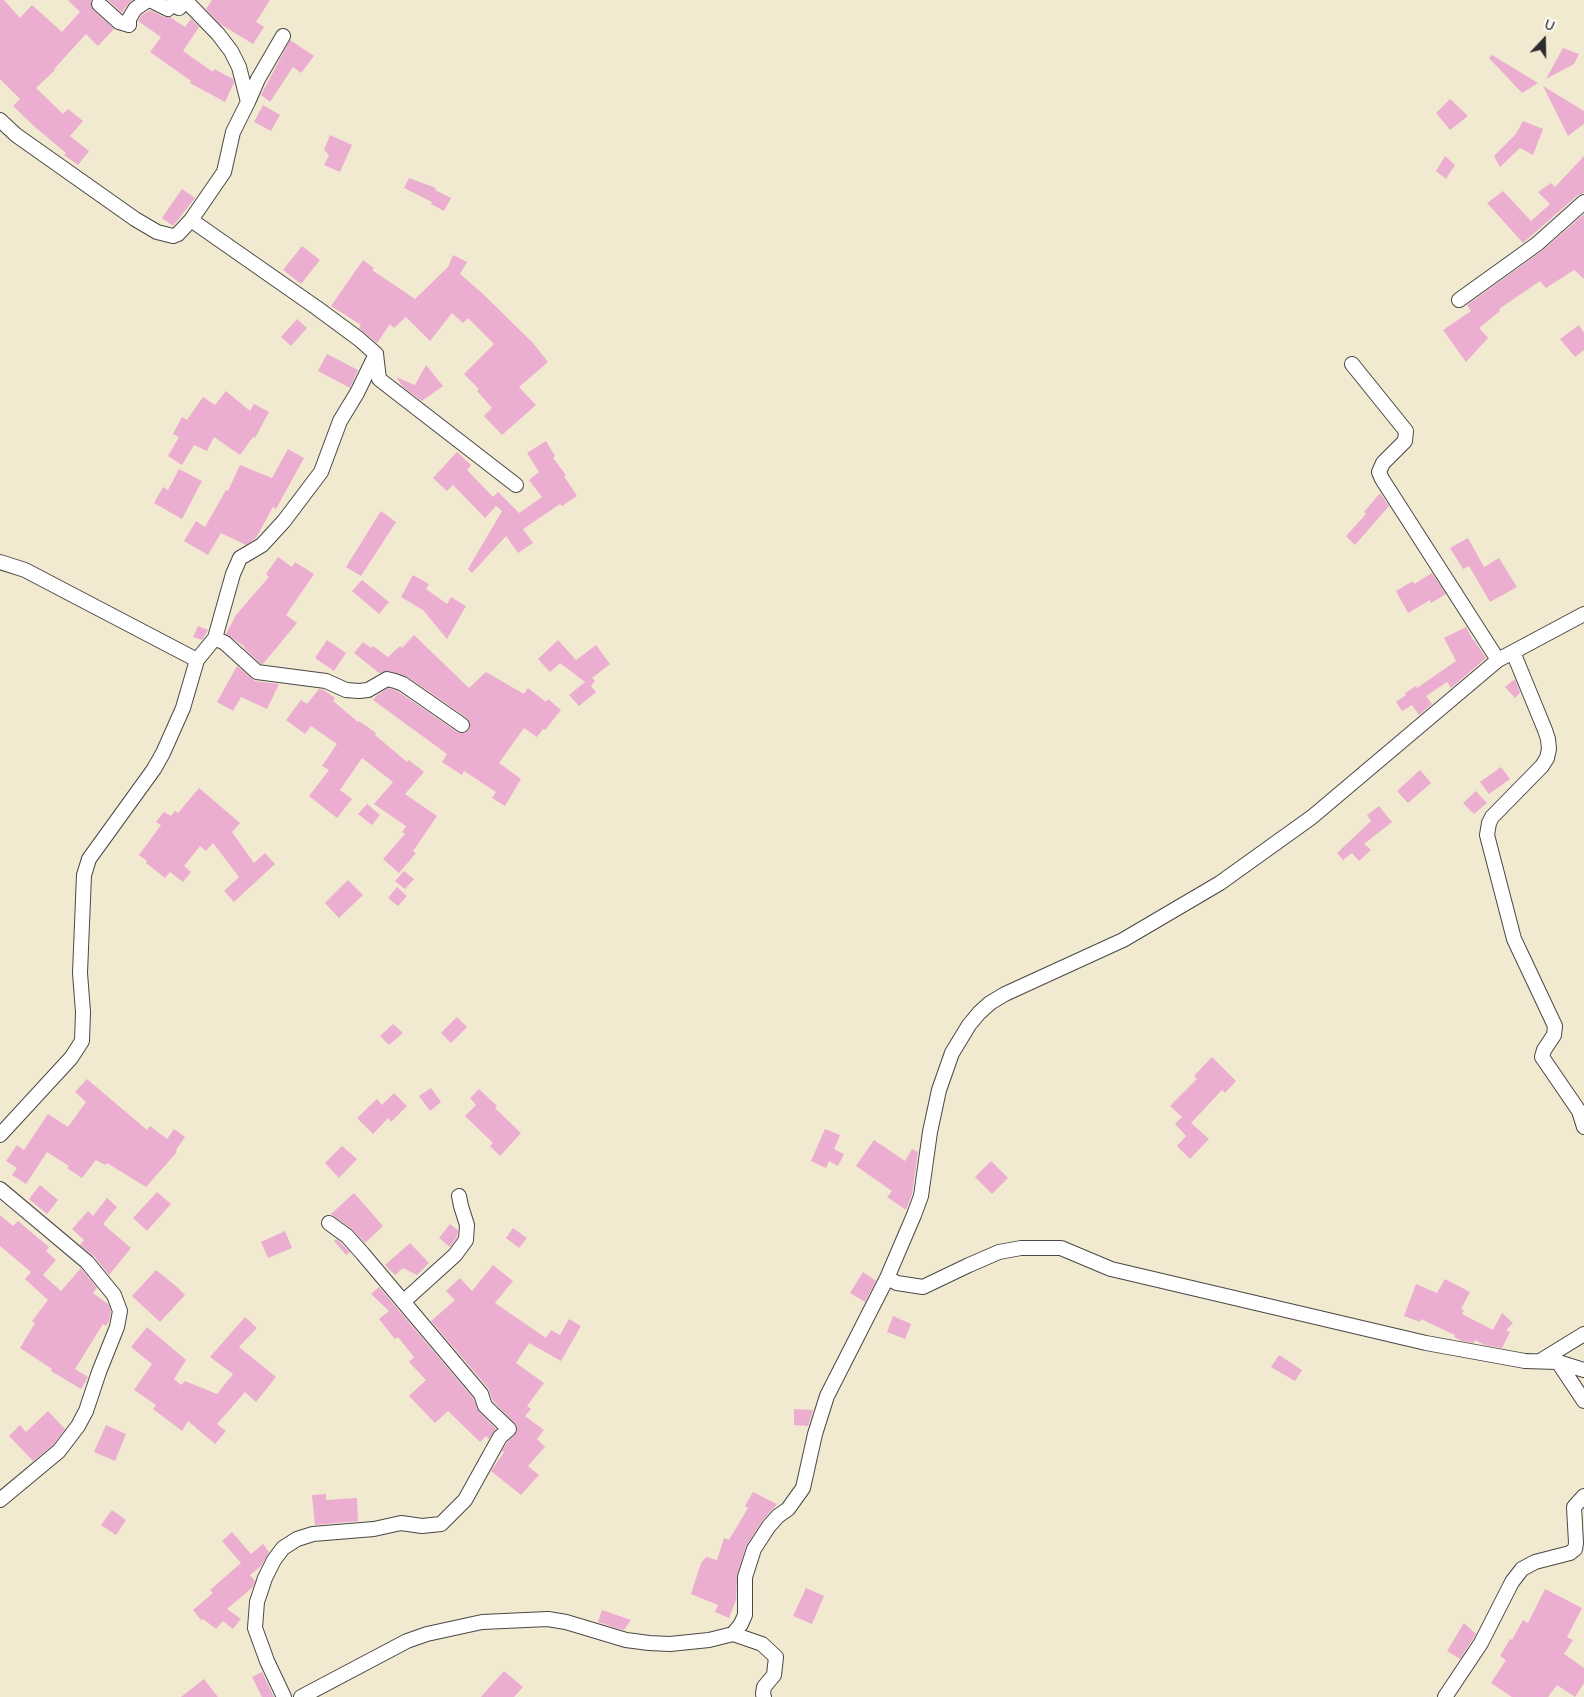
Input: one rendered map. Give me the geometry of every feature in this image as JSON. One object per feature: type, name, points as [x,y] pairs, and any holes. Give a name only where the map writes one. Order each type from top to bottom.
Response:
[{"type":"street","points":[[99,4],[119,22],[129,25],[129,19],[135,9],[149,0],[168,9],[173,4],[179,8],[186,1],[211,27],[231,52],[239,67],[248,102]]},
{"type":"street","points":[[0,120],[16,135],[136,219],[157,232],[172,236],[178,234],[192,220],[224,172],[233,132],[258,79],[283,36]]},
{"type":"street","points":[[1459,300],[1537,244],[1584,202]]},
{"type":"street","points":[[192,220],[352,334],[376,354],[379,379],[516,485]]},
{"type":"street","points":[[0,1135],[80,1046],[82,1041],[83,1012],[80,973],[86,867],[94,851],[154,769],[163,753],[183,708],[197,660],[215,638],[230,582],[240,558],[262,545],[284,522],[321,472],[340,421],[357,393],[376,354]]},
{"type":"street","points":[[1352,364],[1406,431],[1405,440],[1382,463],[1378,472],[1498,660]]},
{"type":"street","points":[[0,562],[26,570],[197,660]]},
{"type":"street","points":[[733,1634],[741,1624],[744,1615],[745,1577],[754,1549],[769,1526],[788,1509],[803,1488],[815,1434],[827,1396],[887,1278],[921,1196],[930,1132],[945,1072],[961,1038],[979,1013],[990,1003],[1024,984],[1123,940],[1220,884],[1312,817],[1498,660],[1584,614]]},
{"type":"street","points":[[215,638],[225,643],[257,672],[326,681],[346,690],[359,691],[368,690],[387,679],[395,681],[403,684],[462,725]]},
{"type":"street","points":[[1514,652],[1545,730],[1549,749],[1547,758],[1542,766],[1492,817],[1489,823],[1488,834],[1514,939],[1555,1026],[1554,1035],[1544,1050],[1542,1057],[1579,1111],[1584,1127]]},
{"type":"street","points":[[0,1189],[87,1262],[114,1295],[120,1311],[117,1327],[86,1411],[78,1426],[59,1451],[0,1500]]},
{"type":"street","points":[[403,1302],[455,1255],[466,1240],[467,1224],[460,1206],[459,1196]]},
{"type":"street","points":[[284,1697],[267,1661],[255,1628],[257,1602],[265,1578],[274,1560],[283,1548],[298,1539],[313,1534],[374,1529],[401,1523],[422,1526],[441,1524],[464,1500],[500,1436],[509,1429],[485,1406],[481,1394],[347,1236],[329,1223]]},
{"type":"street","points":[[887,1278],[898,1283],[922,1287],[999,1252],[1021,1248],[1061,1248],[1111,1269],[1426,1343],[1525,1361],[1558,1362],[1584,1370]]},
{"type":"street","points":[[1540,1361],[1584,1334]]},
{"type":"street","points":[[1558,1362],[1584,1401]]},
{"type":"street","points":[[1445,1697],[1481,1643],[1512,1582],[1522,1569],[1529,1564],[1570,1553],[1575,1548],[1574,1507],[1584,1496]]},
{"type":"street","points":[[301,1697],[407,1641],[426,1634],[482,1622],[548,1619],[566,1622],[626,1640],[656,1644],[709,1640],[733,1634],[762,1644],[776,1657],[774,1675],[764,1687],[764,1697]]},
{"type":"building","points":[[0,0],[4,0],[20,18],[32,5],[62,32],[80,12],[68,0],[91,0],[93,10],[114,29],[98,46],[86,34],[55,70],[36,88],[63,114],[68,109],[83,121],[70,136],[89,151],[78,165],[64,155],[66,153],[13,106],[20,99],[0,79]]},
{"type":"building","points":[[108,0],[133,0],[122,13]]},
{"type":"building","points":[[212,0],[270,0],[256,22],[264,27],[253,44],[220,24],[206,9]]},
{"type":"building","points":[[150,10],[164,17],[170,17],[185,27],[191,19],[199,27],[183,51],[213,72],[214,69],[233,79],[234,83],[225,102],[190,83],[191,81],[150,52],[161,37],[138,21],[142,15]]},
{"type":"building","points":[[290,40],[314,56],[301,73],[293,67],[270,102],[261,95]]},
{"type":"building","points":[[1563,48],[1579,54],[1574,64],[1546,79]]},
{"type":"building","points":[[1492,55],[1538,83],[1522,93],[1489,58]]},
{"type":"building","points":[[1543,86],[1584,111],[1584,124],[1568,136]]},
{"type":"building","points":[[1450,99],[1468,116],[1450,130],[1436,113]]},
{"type":"building","points":[[263,105],[280,115],[271,131],[254,122]]},
{"type":"building","points":[[1523,121],[1543,129],[1533,155],[1520,148],[1500,167],[1494,156],[1516,134]]},
{"type":"building","points":[[330,135],[352,145],[340,172],[324,165],[329,155],[324,150]]},
{"type":"building","points":[[1445,156],[1455,165],[1446,179],[1436,171]]},
{"type":"building","points":[[1584,156],[1584,193],[1578,195],[1523,243],[1487,203],[1503,191],[1531,221],[1550,204],[1538,192],[1551,183],[1555,187]]},
{"type":"building","points":[[409,178],[436,188],[435,190],[451,198],[444,211],[431,204],[432,202],[404,188]]},
{"type":"building","points":[[182,189],[195,198],[173,226],[162,218]]},
{"type":"building","points":[[1584,214],[1584,279],[1574,270],[1546,288],[1540,281],[1499,309],[1500,311],[1479,328],[1488,338],[1466,362],[1443,330],[1471,311],[1467,305],[1542,251]]},
{"type":"building","points":[[302,246],[320,260],[301,284],[283,270]]},
{"type":"building","points":[[453,255],[467,262],[460,274],[533,343],[548,362],[519,387],[536,405],[502,435],[484,416],[492,408],[477,391],[479,389],[464,374],[494,344],[468,318],[463,323],[452,313],[430,341],[406,317],[394,328],[390,324],[377,343],[359,328],[361,325],[331,306],[363,260],[374,268],[372,270],[415,299],[448,267]]},
{"type":"building","points":[[297,319],[307,328],[291,346],[281,337]]},
{"type":"building","points":[[1579,325],[1584,333],[1584,350],[1575,357],[1560,339]]},
{"type":"building","points":[[327,354],[358,370],[350,388],[318,371]]},
{"type":"building","points":[[426,365],[443,386],[422,401],[403,387],[396,377],[415,385]]},
{"type":"building","points":[[226,391],[250,411],[254,404],[269,412],[255,438],[253,437],[240,455],[214,437],[207,451],[194,445],[182,465],[168,456],[179,437],[173,434],[182,417],[187,420],[203,397],[215,405]]},
{"type":"building","points":[[546,441],[555,456],[553,458],[566,475],[564,476],[577,496],[562,506],[560,504],[523,529],[533,543],[518,553],[506,536],[472,573],[468,569],[502,511],[496,506],[485,518],[453,485],[447,491],[433,478],[457,452],[471,465],[467,470],[493,497],[498,492],[519,513],[542,497],[529,480],[539,472],[527,453]]},
{"type":"building","points":[[288,449],[304,458],[276,509],[273,507],[256,538],[246,545],[221,533],[208,555],[184,541],[196,521],[205,527],[226,490],[228,491],[240,465],[272,478]]},
{"type":"building","points":[[179,469],[202,481],[182,519],[154,503],[163,487],[168,490]]},
{"type":"building","points":[[1380,493],[1389,506],[1355,545],[1346,536],[1366,514],[1364,512]]},
{"type":"building","points":[[381,511],[396,522],[361,576],[346,567]]},
{"type":"building","points":[[1468,538],[1484,567],[1499,558],[1517,587],[1490,602],[1469,566],[1463,569],[1450,548]]},
{"type":"building","points":[[278,557],[292,567],[295,562],[314,574],[286,615],[297,623],[263,664],[261,664],[245,647],[226,634],[236,615],[269,577],[266,574]]},
{"type":"building","points":[[1432,573],[1446,594],[1431,603],[1430,600],[1408,613],[1396,591],[1413,581],[1414,584]]},
{"type":"building","points":[[413,575],[429,584],[426,589],[447,604],[451,597],[466,606],[447,639],[423,610],[401,597]]},
{"type":"building","points":[[362,580],[389,602],[379,614],[352,591]]},
{"type":"building","points":[[198,626],[208,630],[202,640],[193,637]]},
{"type":"building","points":[[1466,627],[1486,658],[1451,688],[1447,682],[1426,696],[1432,704],[1419,715],[1412,705],[1402,711],[1396,702],[1406,695],[1405,693],[1416,686],[1417,688],[1456,661],[1444,638]]},
{"type":"building","points":[[414,635],[469,688],[486,672],[524,694],[528,688],[546,702],[548,699],[561,710],[537,737],[524,728],[499,763],[521,779],[505,806],[492,798],[496,792],[464,771],[462,775],[442,762],[447,754],[373,700],[388,688],[392,689],[457,732],[465,733],[469,730],[470,722],[467,718],[408,677],[389,671],[379,673],[354,653],[363,642],[371,648],[373,646],[388,657],[400,646],[402,648]]},
{"type":"building","points":[[327,640],[346,653],[334,671],[315,658]]},
{"type":"building","points":[[558,640],[576,660],[596,645],[610,664],[592,678],[595,681],[590,685],[596,692],[579,706],[569,695],[585,682],[560,663],[550,672],[538,659]]},
{"type":"building","points":[[237,666],[255,681],[279,684],[267,709],[241,697],[233,711],[217,702]]},
{"type":"building","points":[[1515,679],[1520,693],[1515,698],[1505,687]]},
{"type":"building","points":[[319,689],[324,690],[335,698],[333,701],[358,722],[376,733],[375,735],[407,762],[409,760],[424,772],[405,794],[437,816],[413,851],[416,853],[399,873],[383,859],[405,834],[402,832],[406,826],[374,804],[393,782],[362,758],[340,790],[352,799],[337,818],[309,796],[329,770],[322,766],[337,744],[311,726],[305,734],[286,720],[301,700],[307,704]]},
{"type":"building","points":[[1501,767],[1510,779],[1489,794],[1480,782]]},
{"type":"building","points":[[1420,770],[1431,783],[1408,803],[1397,791]]},
{"type":"building","points":[[199,788],[240,823],[232,832],[254,863],[265,853],[275,864],[234,902],[224,891],[239,877],[213,843],[206,851],[200,846],[184,866],[191,872],[183,882],[170,872],[165,878],[139,855],[161,825],[156,822],[164,812],[171,816],[175,811],[178,813]]},
{"type":"building","points":[[1476,791],[1487,803],[1474,814],[1463,803]]},
{"type":"building","points":[[367,804],[380,815],[372,825],[358,814]]},
{"type":"building","points":[[1379,806],[1392,822],[1364,844],[1371,850],[1359,861],[1352,853],[1343,860],[1337,853],[1371,821],[1367,815]]},
{"type":"building","points":[[404,871],[414,879],[405,889],[395,881]]},
{"type":"building","points":[[348,880],[363,895],[339,918],[325,903]]},
{"type":"building","points":[[397,887],[407,896],[398,906],[388,898]]},
{"type":"building","points":[[457,1017],[467,1027],[451,1043],[441,1033]]},
{"type":"building","points":[[393,1024],[403,1033],[389,1045],[380,1036]]},
{"type":"building","points":[[1212,1057],[1236,1081],[1225,1093],[1222,1090],[1191,1123],[1209,1139],[1190,1159],[1177,1146],[1186,1136],[1175,1124],[1182,1117],[1170,1106],[1197,1079],[1194,1076]]},
{"type":"building","points":[[87,1079],[147,1130],[150,1126],[167,1139],[174,1129],[185,1137],[176,1150],[177,1152],[146,1187],[107,1163],[105,1165],[96,1160],[82,1178],[67,1168],[69,1166],[47,1152],[26,1184],[12,1175],[17,1168],[6,1161],[17,1145],[24,1150],[48,1114],[68,1127],[86,1102],[75,1092]]},
{"type":"building","points":[[431,1088],[441,1102],[430,1111],[419,1096]]},
{"type":"building","points":[[479,1089],[497,1106],[495,1108],[521,1133],[500,1156],[490,1146],[493,1143],[465,1116],[476,1105],[470,1098]]},
{"type":"building","points":[[394,1093],[407,1106],[391,1122],[388,1118],[373,1134],[357,1118],[377,1099],[382,1105]]},
{"type":"building","points":[[825,1129],[840,1135],[834,1149],[844,1154],[838,1166],[829,1161],[826,1168],[811,1161]]},
{"type":"building","points":[[874,1140],[905,1161],[912,1149],[918,1152],[912,1194],[906,1210],[887,1197],[892,1191],[856,1166]]},
{"type":"building","points":[[342,1146],[357,1159],[339,1178],[325,1163]]},
{"type":"building","points":[[991,1161],[1008,1178],[992,1194],[975,1177]]},
{"type":"building","points":[[40,1185],[58,1200],[47,1214],[29,1199]]},
{"type":"building","points":[[157,1192],[171,1204],[147,1231],[133,1218]]},
{"type":"building","points":[[354,1193],[383,1226],[365,1243],[352,1229],[331,1214]]},
{"type":"building","points":[[107,1198],[117,1207],[103,1224],[131,1248],[109,1275],[94,1256],[80,1245],[84,1240],[72,1229],[88,1211],[93,1216]]},
{"type":"building","points":[[0,1215],[13,1226],[18,1221],[49,1247],[46,1251],[56,1260],[43,1275],[61,1291],[81,1268],[97,1288],[93,1293],[109,1305],[111,1312],[109,1321],[106,1326],[103,1324],[75,1369],[88,1377],[81,1389],[51,1371],[52,1369],[20,1348],[35,1323],[32,1321],[48,1300],[25,1279],[31,1272],[0,1246]]},
{"type":"building","points":[[450,1224],[458,1230],[457,1237],[450,1247],[439,1238]]},
{"type":"building","points":[[513,1228],[527,1238],[519,1248],[506,1238]]},
{"type":"building","points":[[285,1231],[292,1248],[268,1258],[261,1242]]},
{"type":"building","points":[[337,1239],[350,1252],[346,1255],[334,1241]]},
{"type":"building","points":[[410,1243],[429,1263],[417,1275],[403,1268],[395,1275],[385,1265]]},
{"type":"building","points":[[493,1265],[513,1281],[495,1303],[546,1338],[551,1330],[560,1335],[569,1319],[581,1326],[561,1361],[529,1343],[516,1363],[544,1383],[527,1406],[531,1409],[525,1416],[544,1430],[537,1439],[545,1447],[528,1466],[539,1475],[521,1495],[491,1471],[504,1452],[502,1451],[507,1443],[517,1432],[517,1426],[493,1401],[488,1388],[431,1321],[455,1300],[446,1291],[460,1278],[472,1291]]},
{"type":"building","points":[[156,1270],[185,1295],[160,1322],[132,1296]]},
{"type":"building","points":[[863,1272],[876,1281],[865,1302],[850,1293]]},
{"type":"building","points":[[1445,1279],[1470,1292],[1461,1309],[1464,1310],[1462,1314],[1493,1330],[1502,1313],[1513,1323],[1506,1330],[1510,1332],[1502,1348],[1485,1345],[1475,1340],[1474,1343],[1462,1341],[1454,1337],[1455,1335],[1421,1319],[1420,1322],[1404,1316],[1416,1284],[1437,1293]]},
{"type":"building","points":[[379,1287],[473,1398],[479,1412],[496,1429],[489,1439],[486,1436],[480,1442],[448,1411],[435,1423],[409,1396],[426,1380],[409,1362],[414,1357],[398,1337],[395,1339],[379,1319],[389,1311],[371,1294]]},
{"type":"building","points":[[893,1316],[911,1324],[905,1339],[887,1332]]},
{"type":"building","points":[[245,1317],[257,1328],[239,1347],[276,1377],[256,1402],[245,1392],[217,1424],[226,1431],[215,1444],[188,1421],[182,1431],[153,1409],[156,1405],[134,1390],[152,1364],[131,1347],[147,1327],[186,1360],[174,1379],[181,1385],[185,1381],[217,1394],[233,1374],[210,1357]]},
{"type":"building","points":[[1279,1355],[1302,1370],[1295,1381],[1271,1367]]},
{"type":"building","points":[[794,1409],[813,1410],[808,1426],[794,1425]]},
{"type":"building","points":[[48,1411],[65,1429],[53,1445],[33,1461],[9,1436],[20,1425],[26,1432]]},
{"type":"building","points":[[106,1425],[126,1434],[115,1461],[94,1452]]},
{"type":"building","points":[[753,1492],[777,1504],[762,1521],[746,1546],[737,1575],[736,1600],[729,1618],[715,1612],[718,1605],[691,1594],[701,1563],[706,1557],[717,1560],[724,1538],[729,1540],[748,1508],[745,1506]]},
{"type":"building","points":[[326,1494],[326,1500],[357,1498],[358,1521],[315,1525],[312,1495]]},
{"type":"building","points":[[112,1510],[126,1520],[116,1535],[101,1525]]},
{"type":"building","points":[[232,1532],[251,1554],[263,1544],[269,1552],[261,1566],[250,1575],[255,1581],[253,1587],[227,1609],[241,1619],[233,1629],[223,1621],[216,1629],[203,1619],[201,1620],[193,1610],[213,1593],[210,1590],[241,1563],[222,1541]]},
{"type":"building","points":[[806,1588],[824,1596],[812,1624],[793,1616]]},
{"type":"building","points":[[1545,1589],[1582,1608],[1567,1637],[1573,1640],[1564,1654],[1584,1668],[1584,1683],[1575,1697],[1557,1685],[1548,1697],[1512,1697],[1491,1683],[1506,1660],[1500,1656],[1523,1620],[1528,1623]]},
{"type":"building","points":[[602,1610],[631,1620],[624,1630],[598,1622]]},
{"type":"building","points":[[1464,1623],[1476,1634],[1460,1659],[1447,1651]]},
{"type":"building","points":[[504,1671],[523,1687],[514,1697],[481,1697]]},
{"type":"building","points":[[262,1672],[274,1697],[262,1697],[252,1677]]},
{"type":"building","points":[[204,1679],[218,1697],[181,1697]]}]
